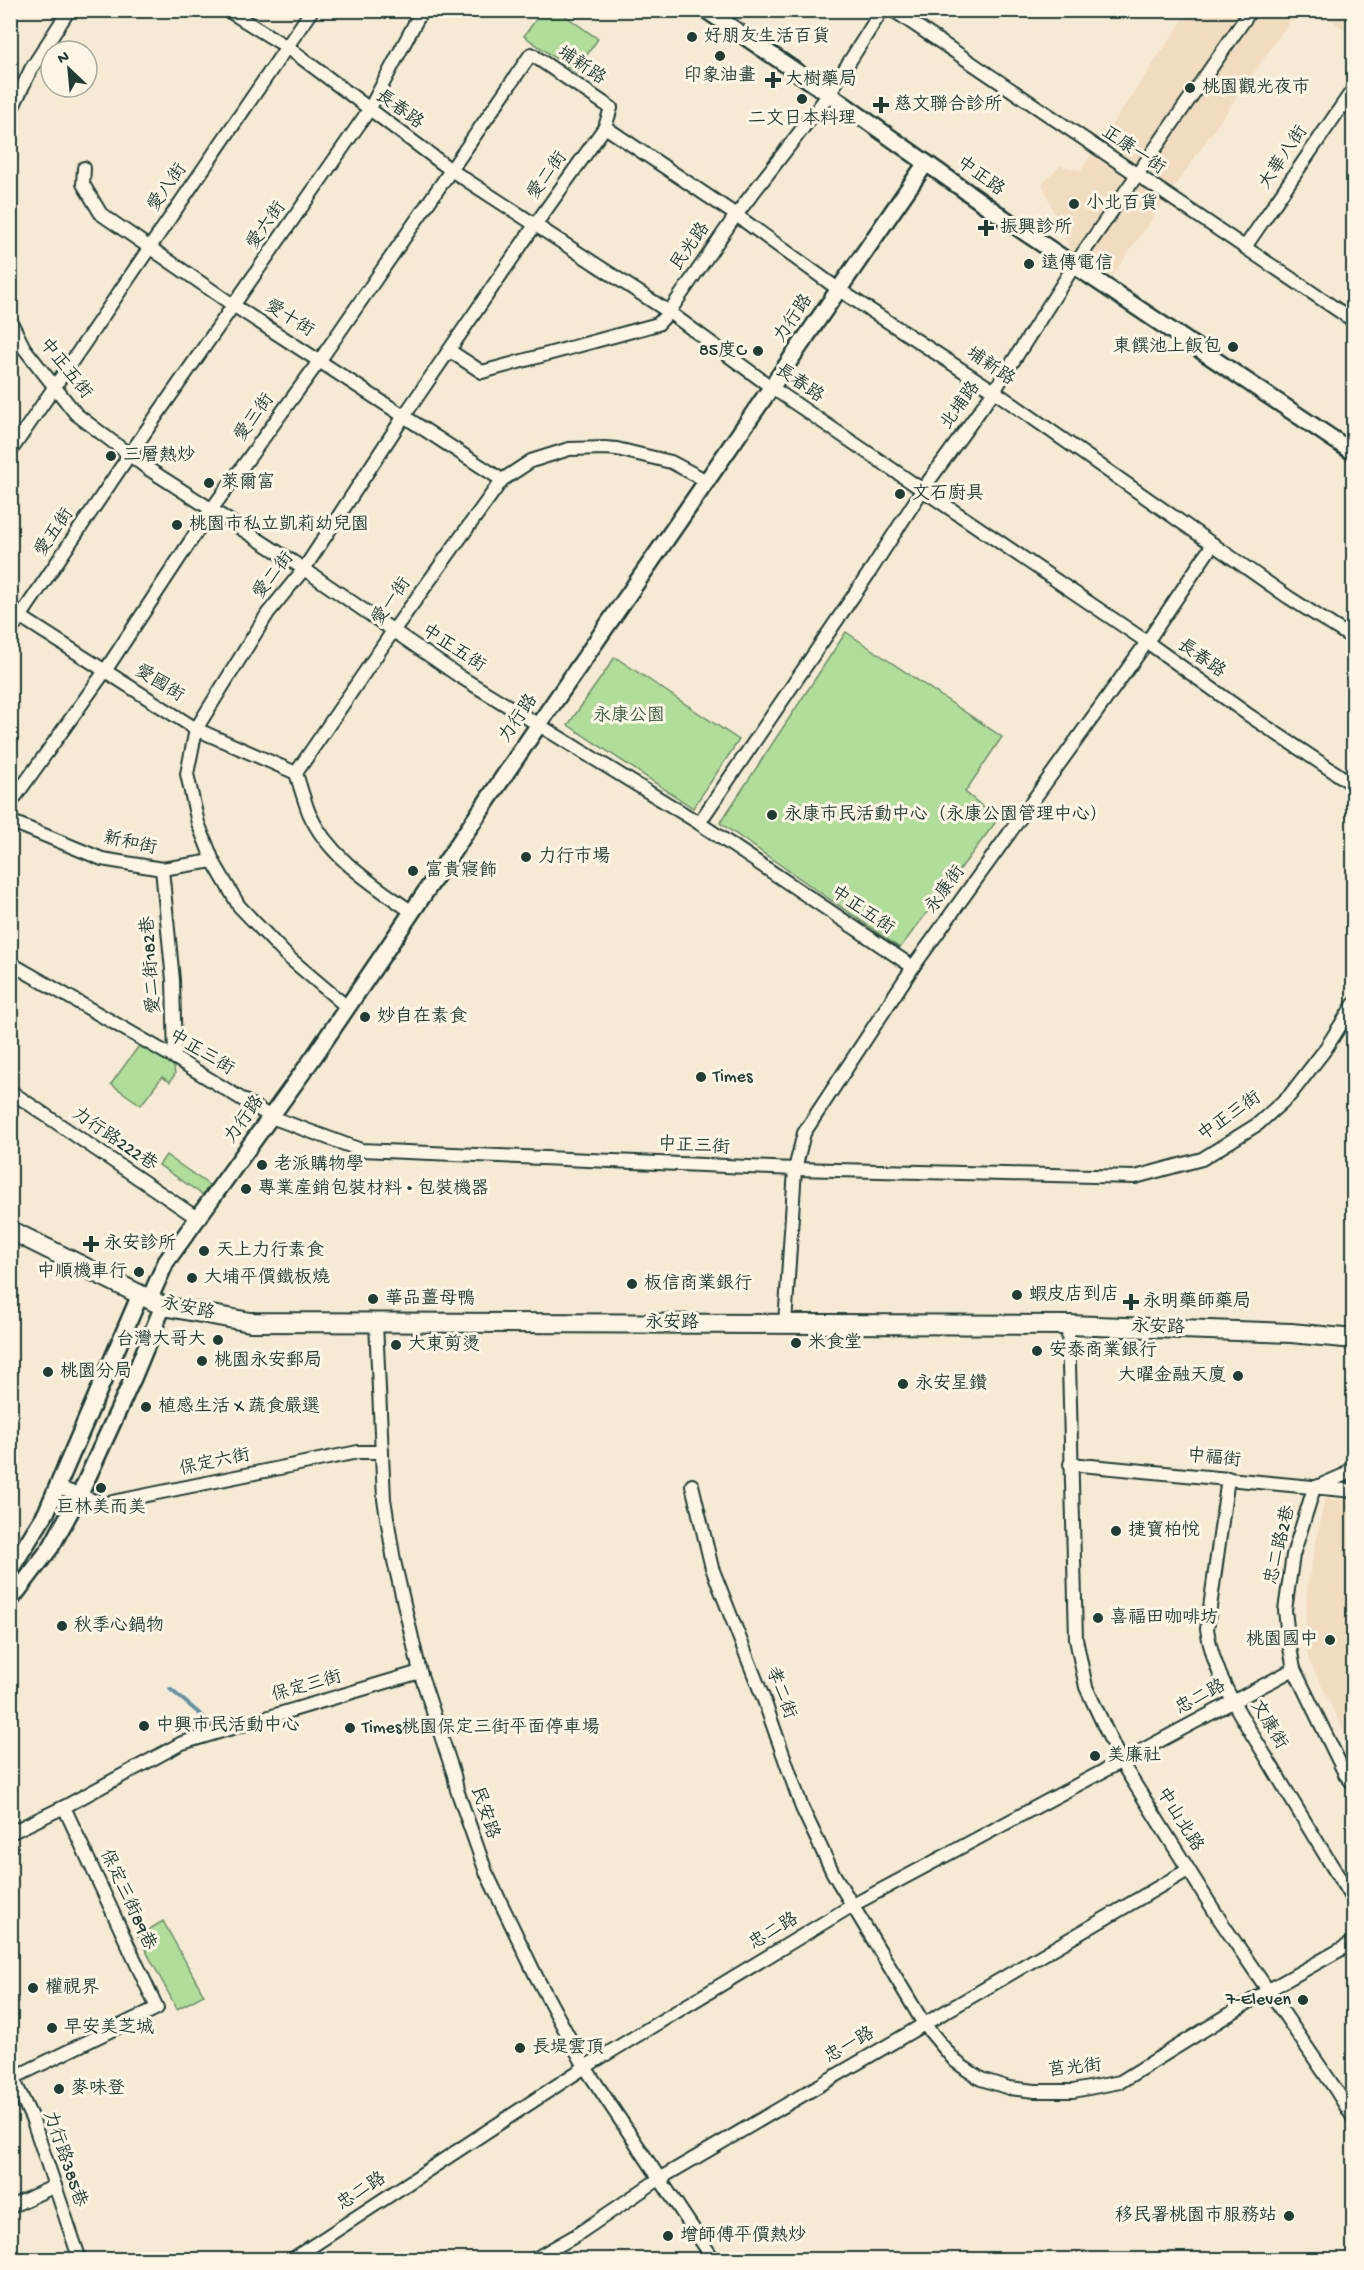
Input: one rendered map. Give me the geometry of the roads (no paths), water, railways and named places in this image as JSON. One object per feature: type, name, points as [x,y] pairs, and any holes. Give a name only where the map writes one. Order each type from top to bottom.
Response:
[{"type":"main road","name":"永安路","points":[[10,1230],[150,1301],[250,1322],[1068,1325],[1291,1333],[1353,1339]]},
{"type":"street","points":[[10,113],[31,69],[69,10]]},
{"type":"street","name":"長春路","points":[[227,10],[286,48],[451,170],[669,312],[771,387],[1353,785]]},
{"type":"street","name":"愛八街","points":[[10,452],[312,10]]},
{"type":"street","name":"愛六街","points":[[130,454],[369,110],[422,10]]},
{"type":"street","name":"中正路","points":[[706,10],[1074,266],[1353,453]]},
{"type":"street","name":"民光路","points":[[450,351],[482,372],[658,324],[669,312],[736,215],[829,94],[882,10]]},
{"type":"street","name":"正康一街","points":[[893,10],[1353,321]]},
{"type":"street","name":"北埔路","points":[[699,823],[869,573],[922,489],[994,391],[1074,266],[1251,10]]},
{"type":"street","name":"埔新路","points":[[531,54],[611,108]]},
{"type":"street","name":"愛三街","points":[[10,804],[105,671],[211,510],[320,360],[531,54]]},
{"type":"street","name":"大華八街","points":[[1245,247],[1353,88]]},
{"type":"street","name":"愛二街","points":[[347,1007],[287,956],[239,906],[213,861],[198,823],[187,774],[196,729],[268,613],[304,569],[404,416],[605,127],[611,108]]},
{"type":"street","name":"埔新路","points":[[605,127],[736,215],[838,288],[994,391],[1288,597],[1353,639]]},
{"type":"street","name":"力行路","points":[[10,1570],[46,1513],[150,1301],[166,1262],[271,1117],[926,163]]},
{"type":"street","name":"愛十街","points":[[84,168],[83,184],[100,214],[148,249],[502,480]]},
{"type":"street","name":"中正五街","points":[[10,320],[24,348],[76,414],[130,454],[211,510],[304,569],[459,676],[699,823],[913,967]]},
{"type":"street","name":"愛一街","points":[[296,773],[502,480],[531,461],[569,449],[605,448],[671,462],[707,481]]},
{"type":"street","name":"愛五街","points":[[10,632],[16,613],[130,454]]},
{"type":"street","name":"永康街","points":[[785,1324],[795,1169],[804,1133],[913,967],[1147,642],[1213,544]]},
{"type":"street","name":"愛國街","points":[[16,613],[196,729],[296,773]]},
{"type":"street","points":[[296,773],[310,815],[337,853],[366,879],[412,912]]},
{"type":"street","name":"新和街","points":[[10,821],[102,860],[162,869],[213,861]]},
{"type":"street","name":"愛二街182巷","points":[[162,869],[174,980],[175,1058]]},
{"type":"street","name":"中正三街","points":[[10,963],[175,1058],[271,1117],[361,1150],[795,1169],[1135,1177],[1202,1159],[1257,1124],[1290,1095],[1324,1051],[1353,1004]]},
{"type":"street","name":"力行路222巷","points":[[10,1091],[197,1218]]},
{"type":"street","name":"力行路","points":[[10,1601],[51,1547],[80,1494],[134,1376],[150,1301]]},
{"type":"street","name":"民安路","points":[[376,1323],[384,1499],[394,1561],[420,1672],[454,1775],[456,1790],[486,1872],[528,1960],[585,2067],[714,2259]]},
{"type":"street","name":"中山北路","points":[[1068,1325],[1076,1639],[1086,1687],[1121,1762],[1188,1870],[1267,1991],[1336,2090],[1353,2119]]},
{"type":"street","name":"保定六街","points":[[58,1487],[103,1504],[358,1452],[382,1452]]},
{"type":"street","name":"中福街","points":[[1070,1464],[1353,1491]]},
{"type":"street","name":"忠二路2巷","points":[[1353,1465],[1344,1475],[1314,1488],[1293,1555],[1285,1610],[1294,1669],[1345,1774],[1353,1785]]},
{"type":"street","name":"文康街","points":[[1228,1479],[1207,1629],[1216,1665],[1233,1701],[1353,1902]]},
{"type":"street","name":"孝二街","points":[[692,1485],[712,1568],[764,1700],[802,1808],[834,1873],[853,1905]]},
{"type":"street","name":"忠二路","points":[[291,2259],[585,2067],[853,1905],[1294,1669]]},
{"type":"street","name":"保定三街","points":[[10,1833],[64,1807],[182,1743],[420,1672]]},
{"type":"street","name":"保定三街89巷","points":[[12,2075],[157,2008],[64,1807]]},
{"type":"street","name":"忠一路","points":[[532,2259],[575,2236],[659,2179],[1188,1870]]},
{"type":"street","name":"莒光街","points":[[853,1905],[924,2024],[955,2061],[981,2079],[1009,2088],[1035,2091],[1073,2091],[1120,2082],[1353,1941]]},
{"type":"street","name":"力行路385巷","points":[[12,2075],[33,2121],[80,2259]]},
{"type":"street","points":[[10,2207],[55,2186]]},
{"type":"waterway","points":[[170,1689],[212,1724]]},
{"type":"place","name":"好朋友生活百貨","points":[[692,37]]},
{"type":"place","name":"印象油畫","points":[[720,56]]},
{"type":"place","name":"大樹藥局","points":[[773,80]]},
{"type":"place","name":"桃園觀光夜市","points":[[1190,88]]},
{"type":"place","name":"二文日本料理","points":[[802,99]]},
{"type":"place","name":"慈文聯合診所","points":[[881,105]]},
{"type":"place","name":"小北百貨","points":[[1074,204]]},
{"type":"place","name":"振興診所","points":[[986,228]]},
{"type":"place","name":"遠傳電信","points":[[1029,264]]},
{"type":"place","name":"東饌池上飯包","points":[[1233,347]]},
{"type":"place","name":"85度C","points":[[758,351]]},
{"type":"place","name":"三層熱炒","points":[[111,456]]},
{"type":"place","name":"萊爾富","points":[[209,483]]},
{"type":"place","name":"文石廚具","points":[[900,494]]},
{"type":"place","name":"桃園市私立凱莉幼兒園","points":[[177,525]]},
{"type":"place","name":"永康市民活動中心（永康公園管理中心）","points":[[772,815]]},
{"type":"place","name":"力行市場","points":[[526,857]]},
{"type":"place","name":"富貴寢飾","points":[[413,871]]},
{"type":"place","name":"妙自在素食","points":[[365,1017]]},
{"type":"place","name":"Times","points":[[701,1077]]},
{"type":"place","name":"老派購物學","points":[[262,1165]]},
{"type":"place","name":"專業產銷包裝材料 • 包裝機器","points":[[246,1189]]},
{"type":"place","name":"永安診所","points":[[91,1244]]},
{"type":"place","name":"天上力行素食","points":[[204,1251]]},
{"type":"place","name":"中順機車行","points":[[139,1272]]},
{"type":"place","name":"大埔平價鐵板燒","points":[[192,1278]]},
{"type":"place","name":"板信商業銀行","points":[[632,1284]]},
{"type":"place","name":"蝦皮店到店","points":[[1017,1295]]},
{"type":"place","name":"華品薑母鴨","points":[[373,1299]]},
{"type":"place","name":"永明藥師藥局","points":[[1131,1302]]},
{"type":"place","name":"台灣大哥大","points":[[218,1340]]},
{"type":"place","name":"米食堂","points":[[796,1343]]},
{"type":"place","name":"大東剪燙","points":[[396,1345]]},
{"type":"place","name":"安泰商業銀行","points":[[1037,1351]]},
{"type":"place","name":"桃園永安郵局","points":[[202,1361]]},
{"type":"place","name":"桃園分局","points":[[48,1372]]},
{"type":"place","name":"大曜金融天廈","points":[[1238,1376]]},
{"type":"place","name":"永安星鑽","points":[[903,1384]]},
{"type":"place","name":"植感生活 X 蔬食嚴選","points":[[146,1407]]},
{"type":"place","name":"巨林美而美","points":[[101,1488]]},
{"type":"place","name":"捷寶柏悅","points":[[1116,1531]]},
{"type":"place","name":"喜福田咖啡坊","points":[[1098,1618]]},
{"type":"place","name":"秋季心鍋物","points":[[62,1626]]},
{"type":"place","name":"桃園國中","points":[[1330,1640]]},
{"type":"place","name":"中興市民活動中心","points":[[144,1726]]},
{"type":"place","name":"Times桃園保定三街平面停車場","points":[[350,1728]]},
{"type":"place","name":"美廉社","points":[[1095,1756]]},
{"type":"place","name":"權視界","points":[[33,1988]]},
{"type":"place","name":"7-Eleven","points":[[1303,2000]]},
{"type":"place","name":"早安美芝城","points":[[52,2028]]},
{"type":"place","name":"長堤雲頂","points":[[520,2048]]},
{"type":"place","name":"麥味登","points":[[59,2089]]},
{"type":"place","name":"移民署桃園市服務站","points":[[1289,2216]]},
{"type":"place","name":"增師傅平價熱炒","points":[[668,2236]]},
{"type":"park label","name":"永康公園","points":[[629,716]]}]
